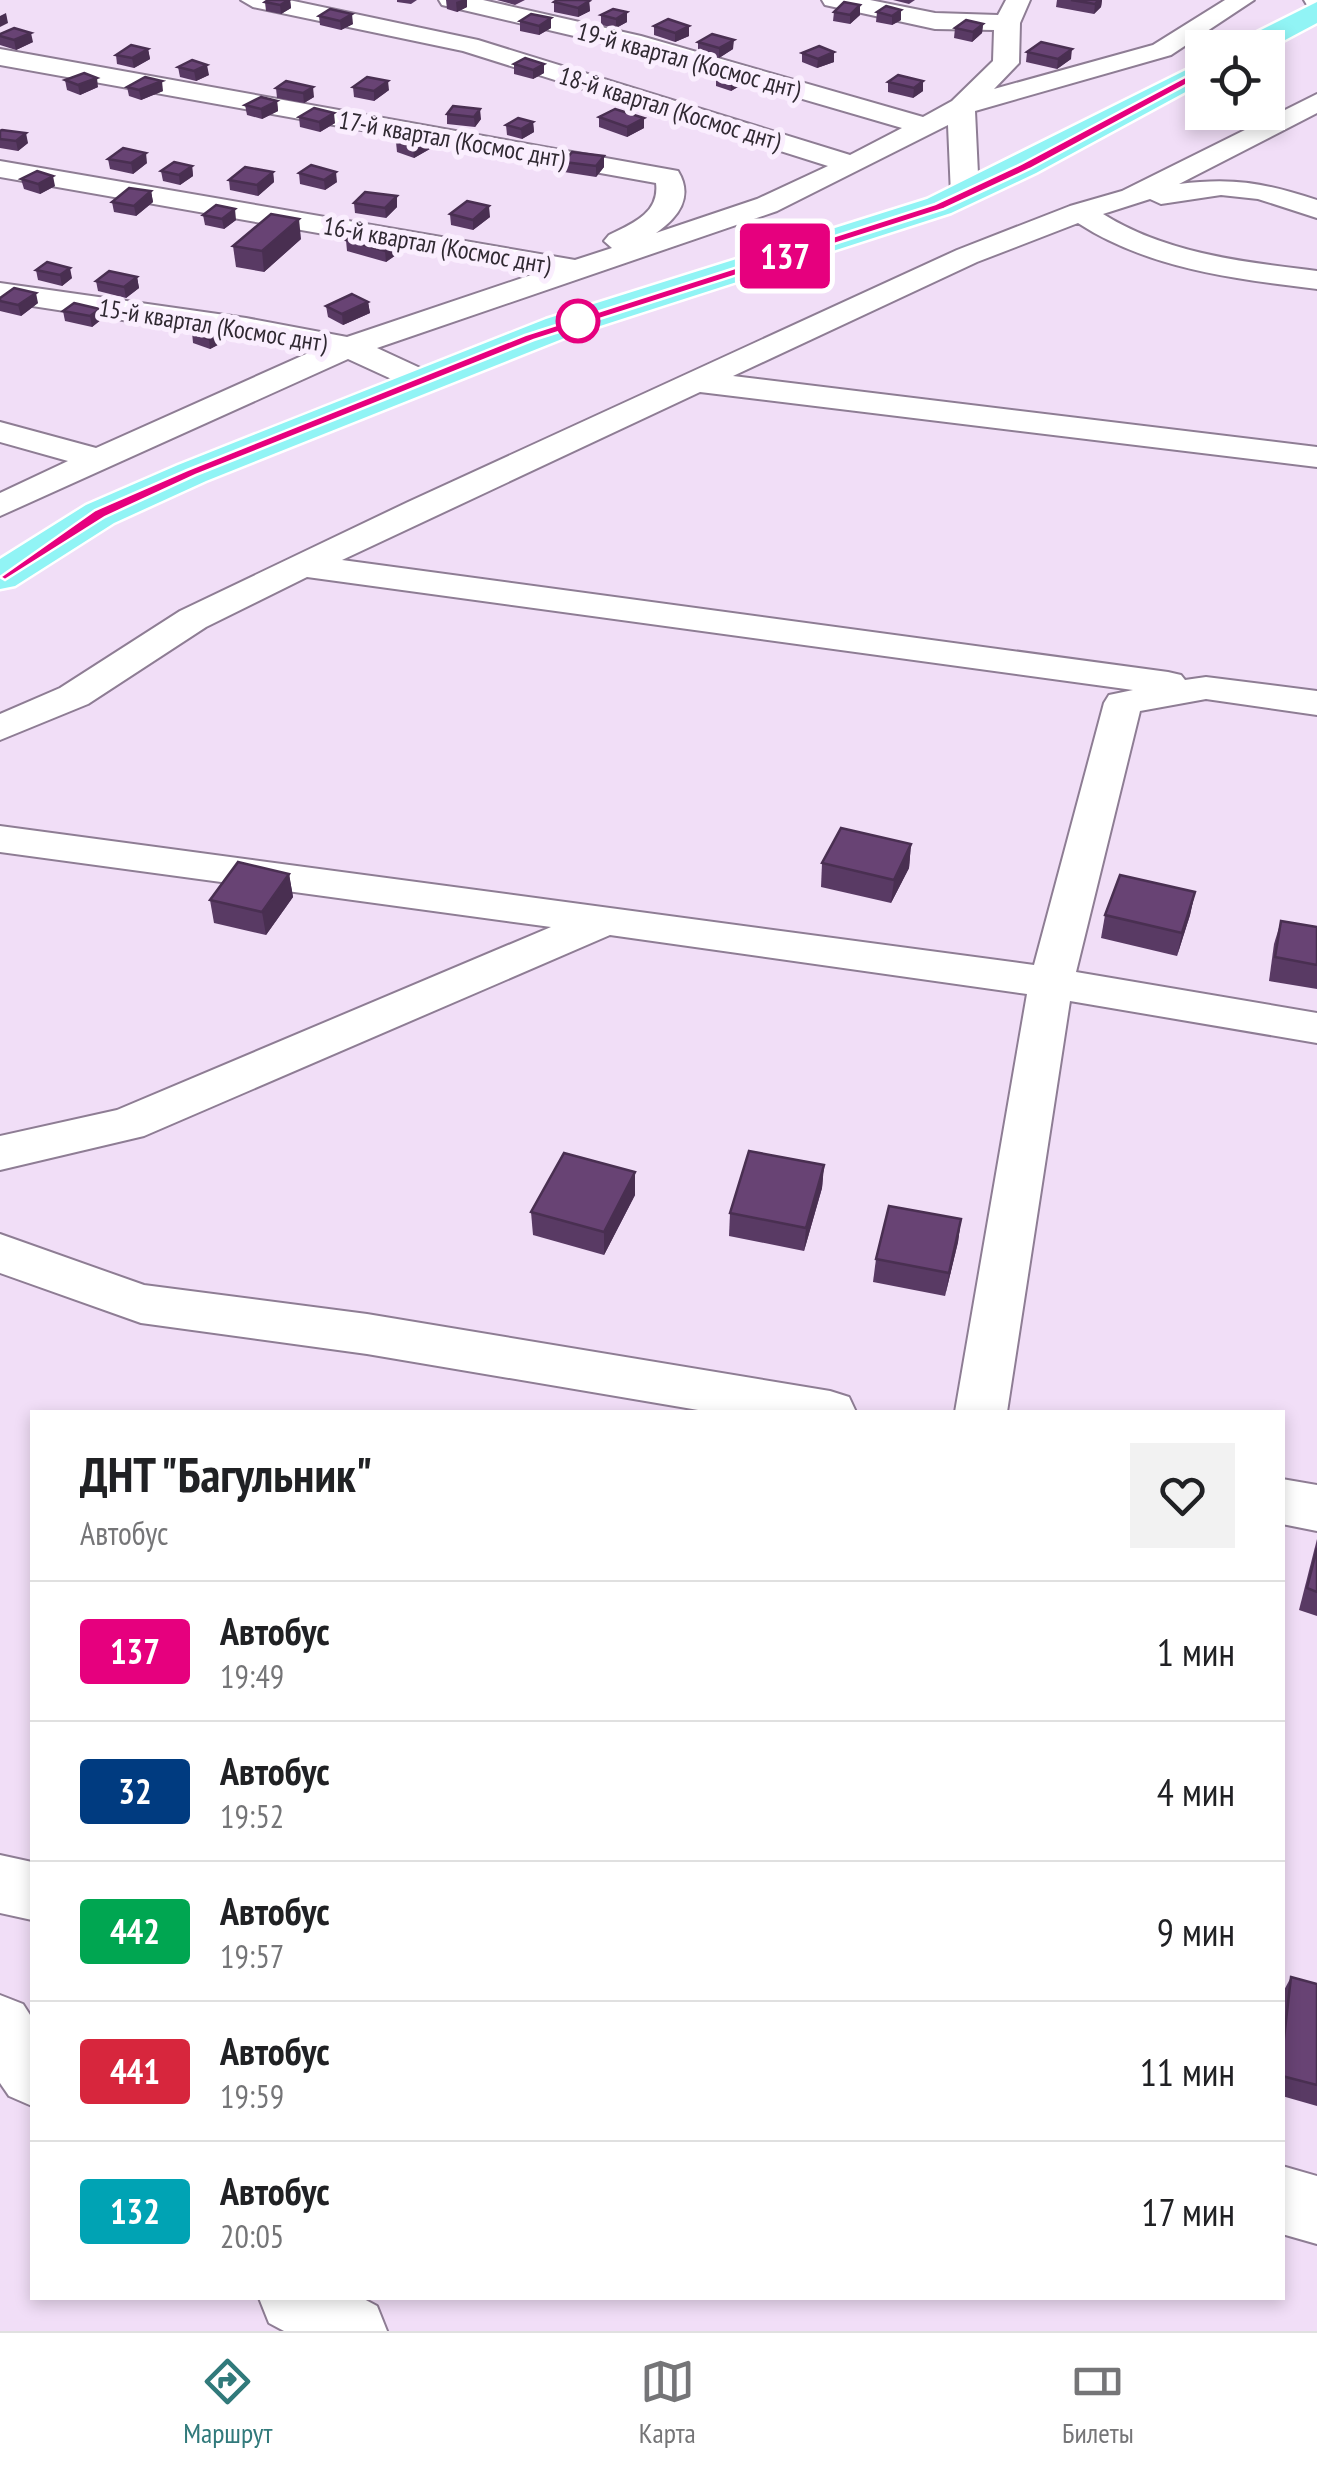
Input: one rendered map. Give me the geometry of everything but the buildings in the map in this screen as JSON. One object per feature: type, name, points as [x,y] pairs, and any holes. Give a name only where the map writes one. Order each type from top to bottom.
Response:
[{"type":"main road","points":[[1281,30],[1317,11]]},
{"type":"main road","points":[[0,578],[100,514],[420,380],[559,327],[965,196],[1185,80]]},
{"type":"street","name":"18-й квартал (Космос днт)","points":[[253,0],[469,46],[853,166]]},
{"type":"street","name":"19-й квартал (Космос днт)","points":[[451,0],[641,44],[925,126]]},
{"type":"street","points":[[834,0],[935,22],[1013,11],[1006,63],[960,107],[965,196]]},
{"type":"street","points":[[0,506],[350,346],[568,268],[767,205],[853,166],[960,107],[1162,50],[1242,0]]},
{"type":"street","name":"17-й квартал (Космос днт)","points":[[0,57],[668,177],[671,198],[666,214],[568,268]]},
{"type":"street","points":[[1132,198],[1317,102]]},
{"type":"street","points":[[1227,150],[1236,172],[1262,191]]},
{"type":"street","name":"16-й квартал (Космос днт)","points":[[0,169],[568,268]]},
{"type":"street","points":[[0,728],[74,696],[194,619],[303,566],[692,381],[951,264],[1080,212],[1132,198],[1221,187],[1262,191],[1317,208]]},
{"type":"street","points":[[1080,212],[1134,244],[1172,255],[1317,280]]},
{"type":"street","name":"15-й квартал (Космос днт)","points":[[0,292],[350,346],[420,380]]},
{"type":"street","points":[[692,381],[1317,457]]},
{"type":"street","points":[[0,432],[98,459]]},
{"type":"street","points":[[303,566],[1317,704]]},
{"type":"street","points":[[982,1410],[1051,983],[1123,702],[1206,688]]},
{"type":"street","points":[[0,838],[1051,983],[1317,1028]]},
{"type":"street","points":[[0,1153],[127,1124],[604,921]]},
{"type":"street","points":[[0,1253],[140,1304],[367,1334],[818,1410]]},
{"type":"street","points":[[1285,1502],[1317,1508]]},
{"type":"street","points":[[0,1884],[30,1891]]},
{"type":"street","points":[[0,2027],[30,2070]]},
{"type":"street","points":[[1285,2201],[1317,2210]]},
{"type":"street","points":[[298,2300],[352,2331]]},
{"type":"bus line","name":"137","points":[[0,577],[100,514],[192,472],[530,337],[940,206],[1026,166],[1185,80]]}]
